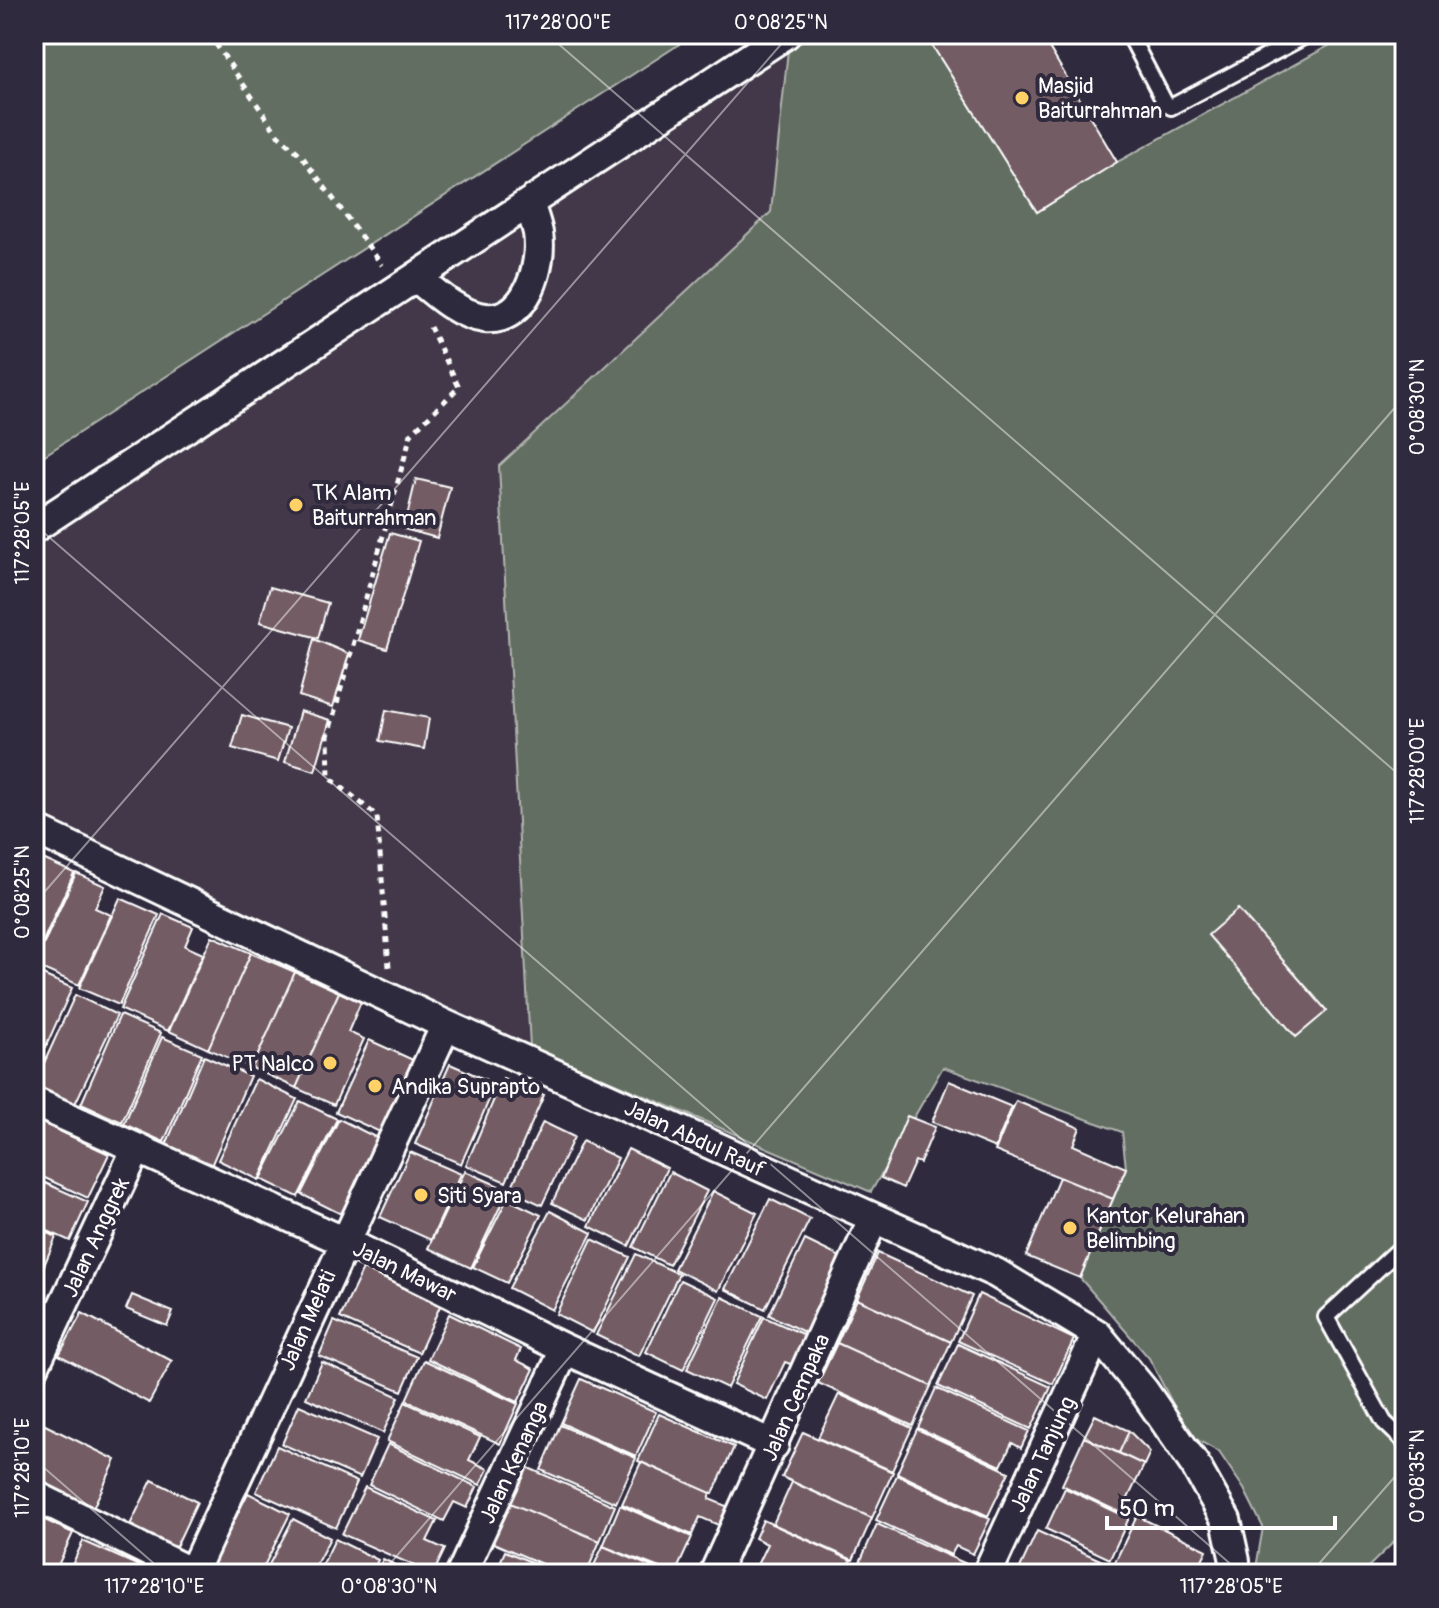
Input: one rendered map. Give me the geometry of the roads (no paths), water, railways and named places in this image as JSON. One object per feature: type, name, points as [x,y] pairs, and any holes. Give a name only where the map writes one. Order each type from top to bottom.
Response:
[{"type":"street","points":[[35,528],[786,34]]},
{"type":"street","points":[[407,283],[487,319],[506,314],[521,302],[532,285],[538,235],[529,203]]},
{"type":"street","name":"Jalan Abdul Rauf","points":[[34,829],[446,1025],[996,1273],[1097,1334],[1144,1391],[1195,1465],[1226,1520],[1235,1561],[1233,1574]]},
{"type":"street","name":"Jalan Melati","points":[[192,1574],[343,1241],[446,1025]]},
{"type":"street","name":"Jalan Mawar","points":[[34,1102],[343,1241],[565,1349],[774,1445]]},
{"type":"street","name":"Jalan Anggrek","points":[[34,1367],[136,1150]]},
{"type":"street","name":"Jalan Cempaka","points":[[714,1574],[873,1220]]},
{"type":"street","name":"Jalan Tanjung","points":[[987,1574],[1097,1334]]},
{"type":"street","name":"Jalan Kenanga","points":[[461,1574],[565,1349]]},
{"type":"street","points":[[34,1495],[192,1574]]},
{"type":"lane","points":[[1134,36],[1165,103],[1171,107],[1309,34]]},
{"type":"lane","points":[[1405,1244],[1326,1317],[1384,1422],[1405,1442]]},
{"type":"place","name":"Masjid Baiturrahman","points":[[1022,98]]},
{"type":"place","name":"TK Alam Baiturrahman","points":[[296,505]]},
{"type":"place","name":"PT Nalco","points":[[330,1063]]},
{"type":"place","name":"Andika Suprapto","points":[[375,1086]]},
{"type":"place","name":"Siti Syara","points":[[421,1195]]},
{"type":"place","name":"Kantor Kelurahan Belimbing","points":[[1070,1228]]}]
